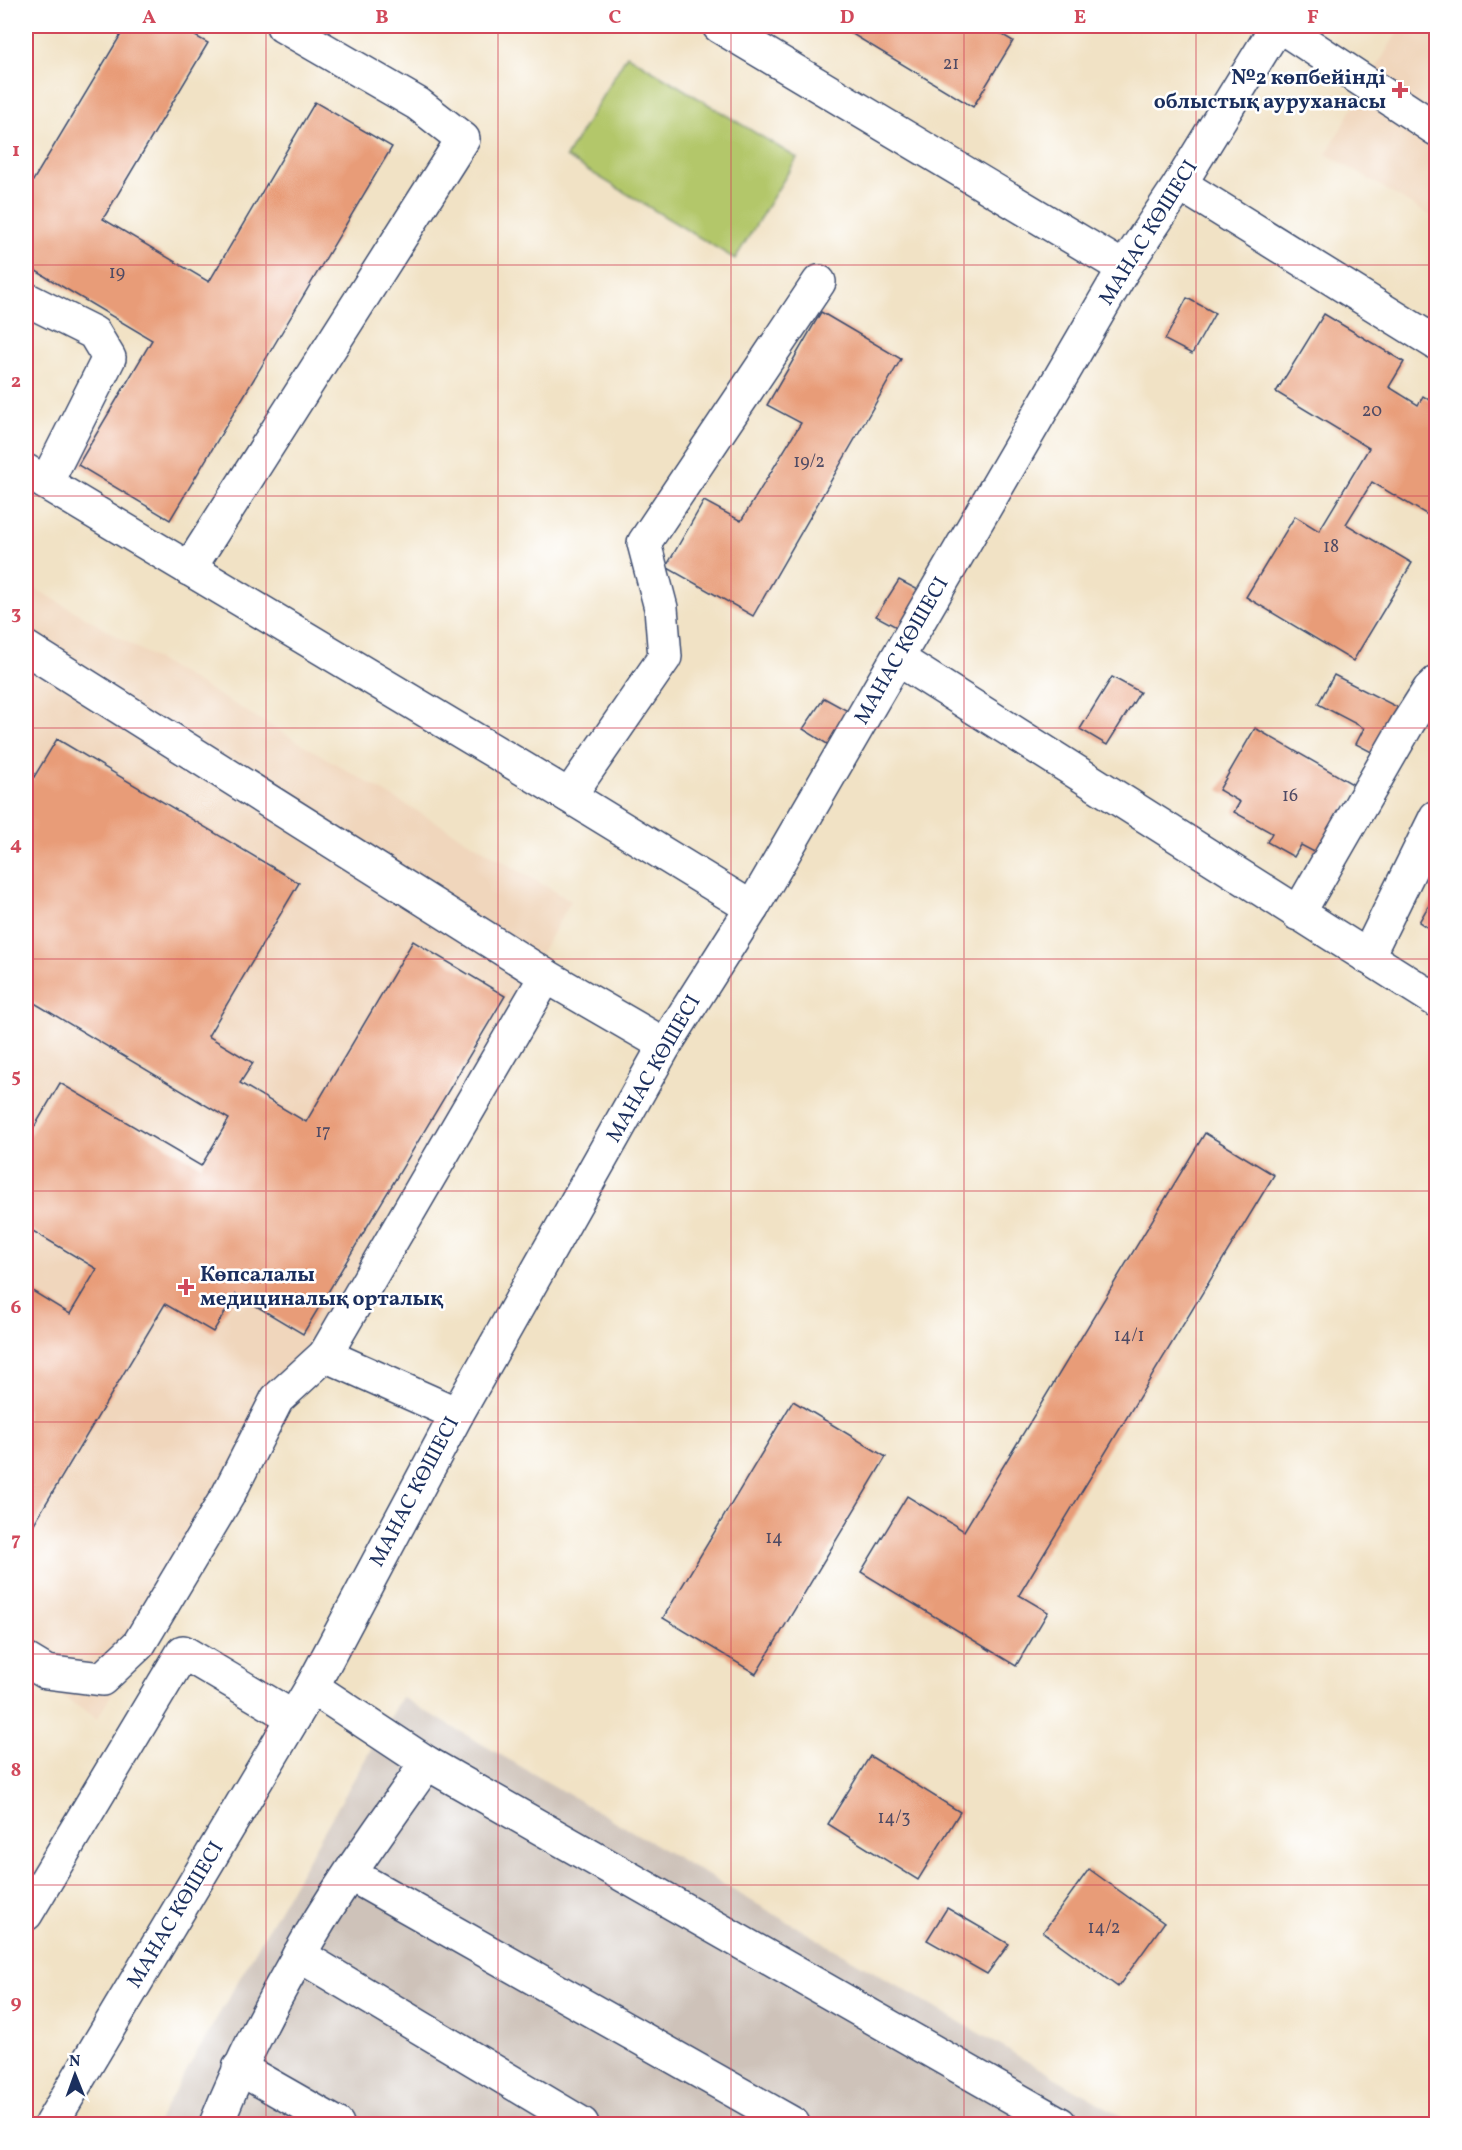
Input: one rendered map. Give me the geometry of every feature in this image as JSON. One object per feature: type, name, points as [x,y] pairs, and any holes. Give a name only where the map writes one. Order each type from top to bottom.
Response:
[{"type":"street","points":[[189,569],[463,139],[418,104],[284,26]]},
{"type":"street","points":[[719,26],[1124,268]]},
{"type":"street","points":[[1279,26],[1437,129]]},
{"type":"street","name":"МАНАС КӨШЕСІ","points":[[51,2124],[294,1719],[457,1414],[665,1045],[752,908],[1124,268],[1180,184],[1279,26]]},
{"type":"street","points":[[1180,184],[1437,343]]},
{"type":"street","points":[[569,796],[665,657],[661,608],[644,543],[819,282]]},
{"type":"street","points":[[26,299],[94,333],[109,358],[36,477],[752,908]]},
{"type":"street","points":[[26,648],[546,976],[665,1045]]},
{"type":"street","points":[[898,659],[1437,1000]]},
{"type":"street","points":[[1298,914],[1408,723],[1429,690],[1437,683]]},
{"type":"street","points":[[1367,957],[1437,817]]},
{"type":"street","points":[[26,1660],[46,1672],[102,1679],[140,1644],[228,1495],[278,1399],[325,1355],[546,976]]},
{"type":"street","points":[[325,1355],[457,1414]]},
{"type":"street","points":[[26,1914],[183,1652],[294,1719]]},
{"type":"street","points":[[312,1687],[427,1763],[1060,2124]]},
{"type":"street","points":[[216,2124],[239,2068],[299,1955],[350,1874],[427,1763]]},
{"type":"street","points":[[350,1874],[793,2124]]},
{"type":"street","points":[[299,1955],[582,2124]]},
{"type":"street","points":[[239,2068],[337,2124]]},
{"type":"shaded area","name":"№2 көпбейінді облыстық ауруханасы","points":[[1401,26],[1436,26],[1436,219],[1326,154]]},
{"type":"shaded area","name":"Көпсалалы медициналық орталық","points":[[26,583],[571,901],[97,1719],[26,1673]]},
{"type":"shaded area","points":[[401,1697],[1135,2124],[156,2124]]},
{"type":"green space","points":[[627,55],[797,158],[735,259],[566,157]]},
{"type":"building","points":[[126,26],[177,26],[208,43],[103,219],[209,282],[315,102],[392,147],[170,520],[78,465],[152,340],[26,265],[26,188],[28,189]]},
{"type":"building","points":[[839,26],[988,26],[1013,41],[973,107]]},
{"type":"building","points":[[1187,298],[1215,313],[1192,354],[1165,340]]},
{"type":"building","points":[[821,312],[901,359],[753,616],[666,567],[704,501],[741,521],[801,423],[767,405]]},
{"type":"building","points":[[1324,314],[1404,362],[1389,387],[1418,405],[1423,396],[1436,404],[1436,520],[1372,482],[1346,524],[1412,563],[1353,661],[1246,597],[1295,516],[1319,531],[1369,448],[1276,392]]},
{"type":"building","points":[[899,580],[928,595],[904,631],[876,616]]},
{"type":"building","points":[[1334,675],[1403,710],[1379,756],[1356,744],[1364,728],[1318,704]]},
{"type":"building","points":[[1112,677],[1140,692],[1107,745],[1080,729]]},
{"type":"building","points":[[824,698],[855,715],[832,747],[803,729]]},
{"type":"building","points":[[1255,728],[1356,786],[1318,854],[1301,845],[1294,857],[1267,842],[1272,833],[1234,812],[1240,802],[1219,790]]},
{"type":"building","points":[[57,739],[299,883],[208,1036],[253,1063],[240,1083],[306,1122],[413,941],[505,996],[303,1334],[236,1294],[213,1332],[165,1304],[26,1537],[26,1287],[70,1314],[97,1269],[26,1227],[26,1141],[60,1083],[201,1166],[229,1119],[26,998],[26,779],[31,782]]},
{"type":"building","points":[[1436,893],[1436,933],[1419,922]]},
{"type":"building","points":[[1205,1133],[1274,1175],[1019,1595],[1048,1612],[1016,1666],[861,1572],[907,1496],[964,1531]]},
{"type":"building","points":[[793,1401],[886,1457],[756,1674],[663,1618]]},
{"type":"building","points":[[870,1756],[960,1812],[918,1880],[828,1824]]},
{"type":"building","points":[[1089,1869],[1164,1923],[1118,1987],[1043,1932]]},
{"type":"building","points":[[947,1908],[1009,1944],[987,1974],[927,1940]]},
{"type":"place","name":"№2 көпбейінді облыстық ауруханасы","points":[[1400,90]]},
{"type":"place","name":"Көпсалалы медициналық орталық","points":[[186,1287]]}]
